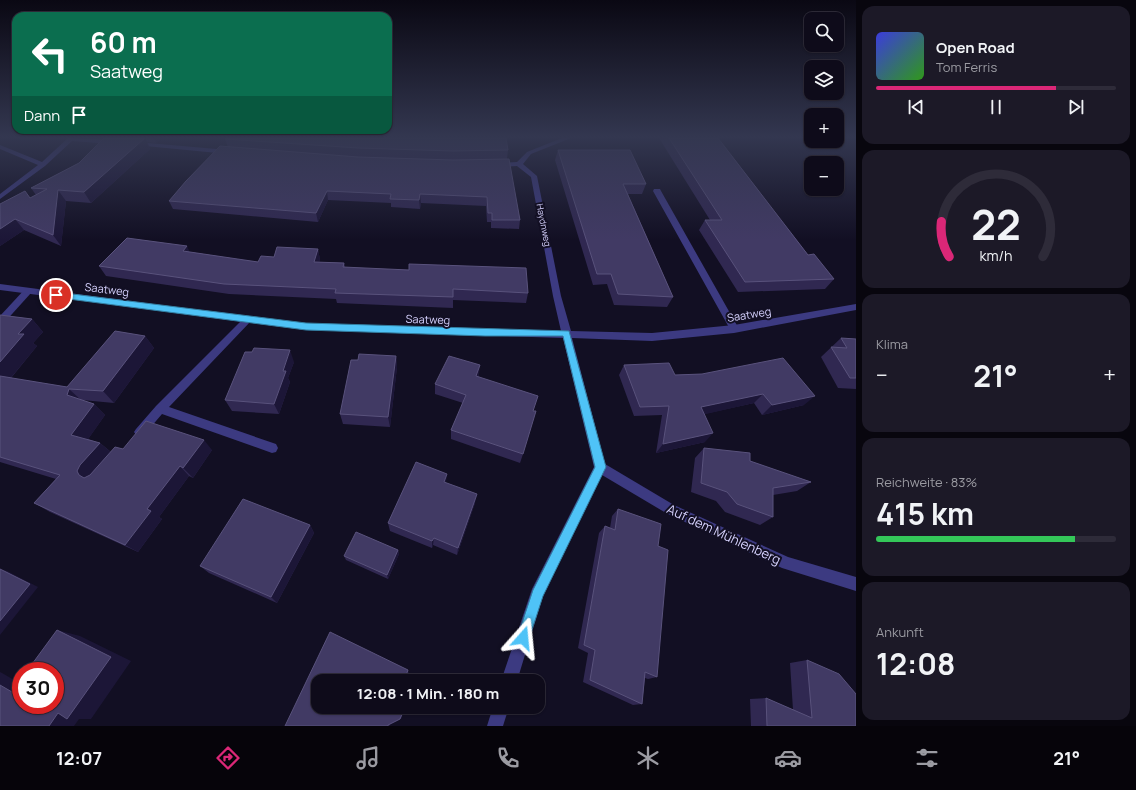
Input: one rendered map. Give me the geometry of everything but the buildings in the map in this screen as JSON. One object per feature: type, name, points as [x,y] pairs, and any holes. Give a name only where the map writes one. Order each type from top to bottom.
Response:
[{"type":"street","points":[[0,197],[34,172]]},
{"type":"street","name":"Haydnweg","points":[[529,172],[534,176],[566,333]]},
{"type":"street","points":[[657,191],[734,329]]},
{"type":"street","name":"Saatweg","points":[[0,287],[306,327],[566,333],[652,337],[734,329],[856,307]]},
{"type":"street","points":[[0,322],[28,291]]},
{"type":"street","points":[[134,439],[248,319]]},
{"type":"street","points":[[511,674],[537,594],[600,467],[566,333]]},
{"type":"street","points":[[160,410],[272,448]]},
{"type":"street","name":"Auf dem Mühlenberg","points":[[600,467],[670,509],[788,563],[856,584]]},
{"type":"street","points":[[495,726],[499,714]]},
{"type":"route","points":[[56,295],[306,327],[566,333],[600,467],[537,594],[523,638]]}]
